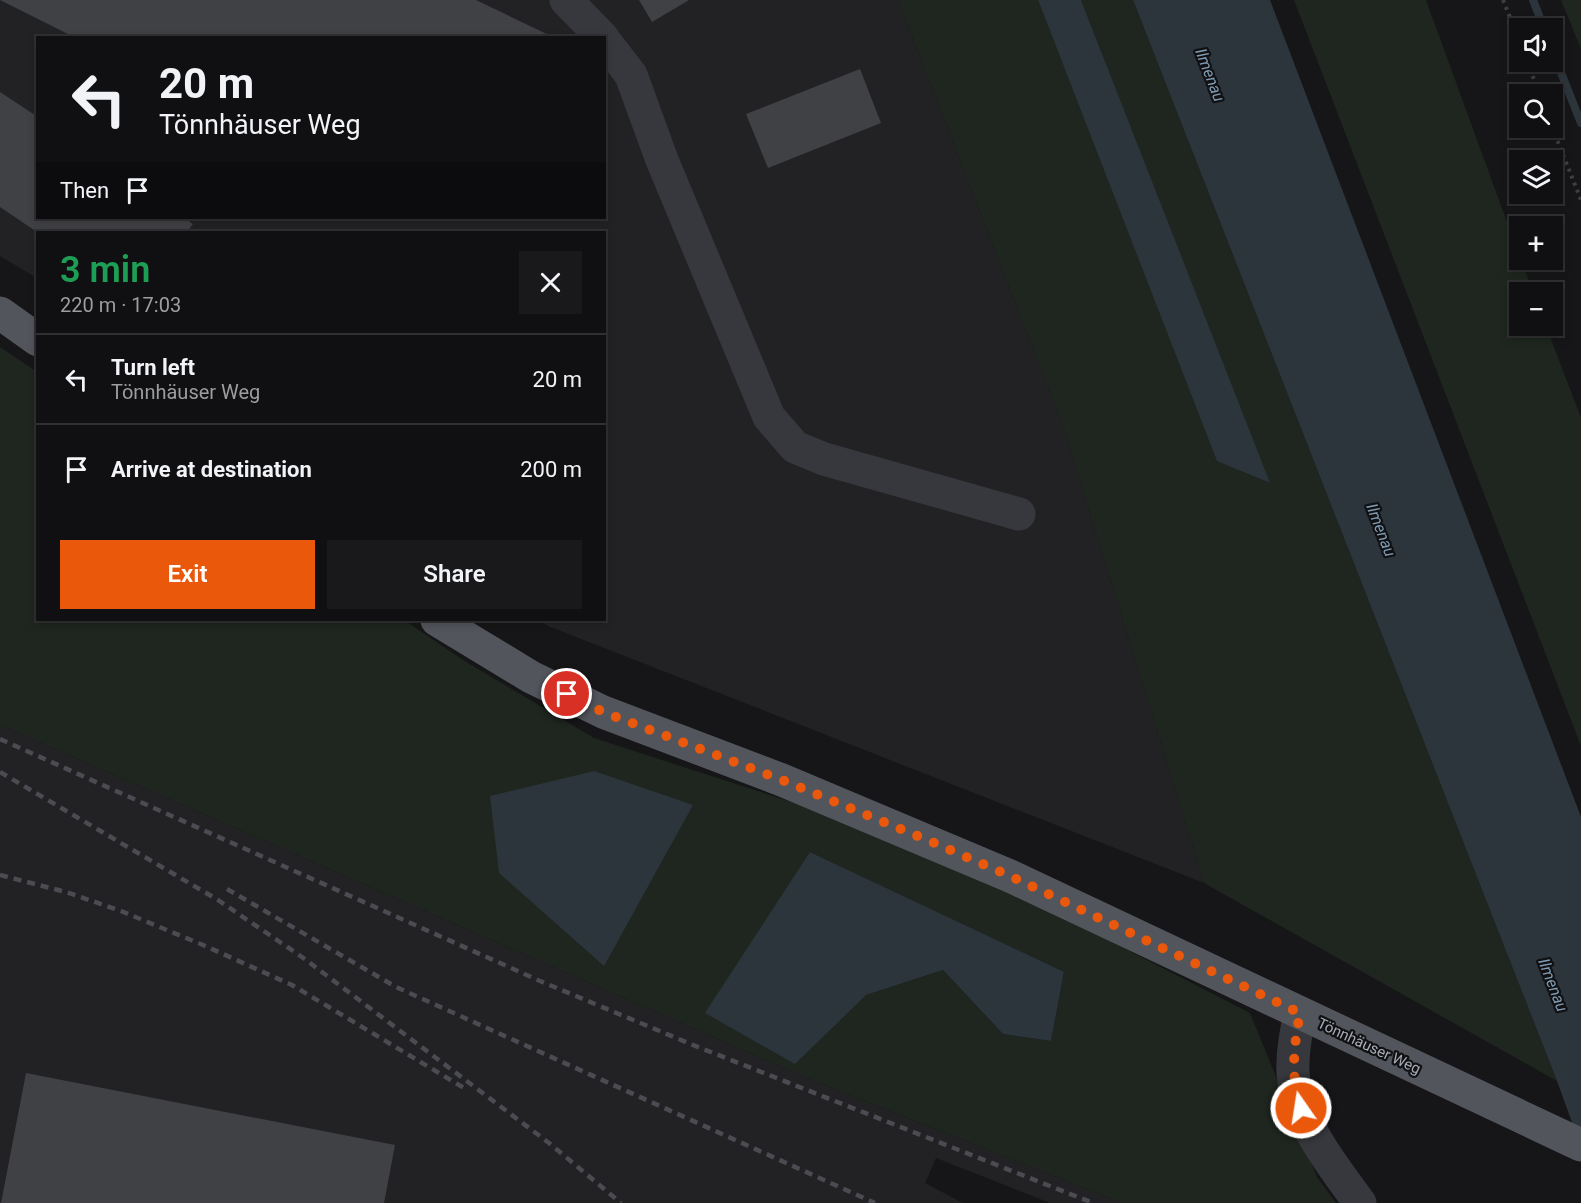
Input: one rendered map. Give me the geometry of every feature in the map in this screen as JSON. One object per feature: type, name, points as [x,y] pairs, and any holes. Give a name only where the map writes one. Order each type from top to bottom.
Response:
[{"type":"main road","points":[[0,313],[36,339]]},
{"type":"main road","name":"Tönnhäuser Weg","points":[[440,621],[531,677],[603,712],[892,825],[1010,876],[1581,1145]]},
{"type":"street","points":[[566,0],[601,36]]},
{"type":"street","points":[[606,42],[631,75],[663,160],[769,417],[795,447],[824,459],[1019,514]]},
{"type":"street","points":[[1300,1013],[1294,1047],[1293,1072],[1296,1094],[1305,1121],[1360,1203]]},
{"type":"path","points":[[1503,0],[1510,18]]},
{"type":"path","points":[[1556,138],[1581,200]]},
{"type":"shaded area","points":[[0,0],[898,0],[1064,429],[1204,883],[548,626],[540,621],[606,621],[606,231],[36,231],[36,277],[0,256]]},
{"type":"shaded area","points":[[898,0],[1038,0],[1217,460],[1269,483],[1081,0],[1133,0],[1557,1081],[1204,883],[1064,429]]},
{"type":"shaded area","points":[[1294,0],[1426,0],[1509,228],[1509,270],[1525,270],[1529,282],[1509,282],[1509,336],[1550,336],[1581,418],[1581,746]]},
{"type":"shaded area","points":[[1561,0],[1581,0],[1581,49]]},
{"type":"shaded area","points":[[0,347],[36,371],[36,621],[405,621],[463,660],[594,738],[801,805],[1048,909],[1250,1013],[1317,1177],[1336,1203],[1122,1203],[807,1078],[0,725]],"holes":[[[810,852],[1064,973],[1051,1041],[1003,1034],[943,970],[866,995]]]},
{"type":"shaded area","points":[[0,725],[807,1078],[1122,1203],[1050,1203],[936,1158],[925,1183],[963,1203],[0,1203]]},
{"type":"water","points":[[1038,0],[1081,0],[1270,483],[1217,461]]},
{"type":"water","name":"Ilmenau","points":[[1133,0],[1270,0],[1581,817],[1581,1147],[1557,1081]]},
{"type":"water","points":[[594,771],[693,805],[604,966],[499,873],[490,796]]},
{"type":"water","points":[[810,852],[1064,972],[1051,1041],[1003,1034],[943,970],[866,995],[795,1064],[705,1013]]},
{"type":"building","points":[[0,0],[476,0],[551,36],[72,36]]},
{"type":"building","points":[[639,0],[689,0],[652,22]]},
{"type":"building","points":[[860,69],[881,123],[768,168],[746,114]]},
{"type":"building","points":[[0,92],[36,116],[36,219],[186,219],[193,224],[188,231],[36,231],[0,207]]},
{"type":"building","points":[[26,1073],[395,1145],[384,1203],[1,1203]]},
{"type":"waterway","points":[[1533,0],[1540,18]]},
{"type":"waterway","points":[[1561,72],[1581,123]]},
{"type":"railway","points":[[0,739],[540,981],[693,1045],[1093,1203]]},
{"type":"railway","points":[[0,772],[218,900],[302,957],[549,1143],[621,1203]]},
{"type":"railway","points":[[0,875],[66,892],[121,911],[292,985],[464,1088]]},
{"type":"railway","points":[[227,889],[396,987],[875,1203]]},
{"type":"route","points":[[567,694],[603,712],[782,780],[932,842],[1010,876],[1300,1013],[1294,1047],[1293,1072],[1296,1094],[1301,1108]]}]
